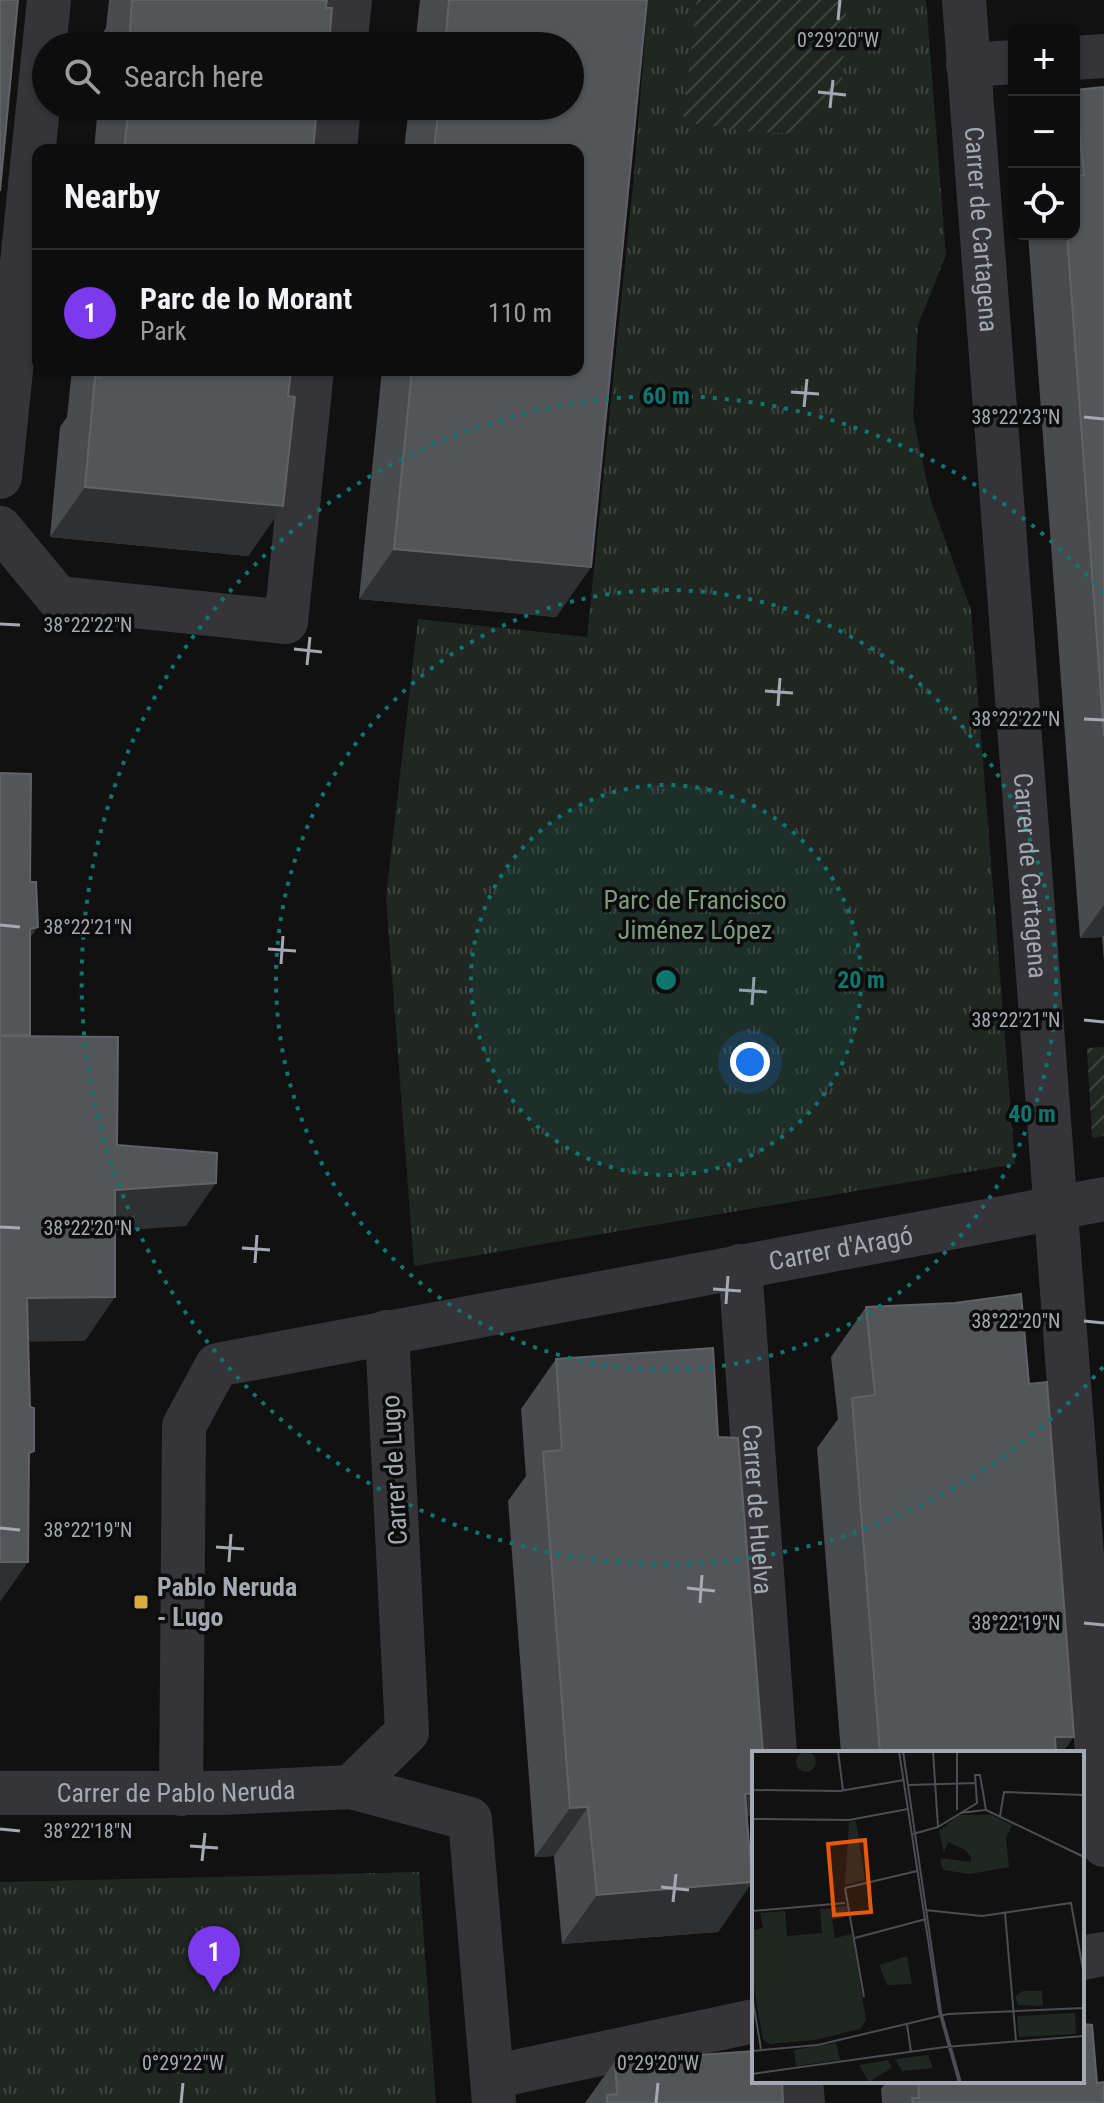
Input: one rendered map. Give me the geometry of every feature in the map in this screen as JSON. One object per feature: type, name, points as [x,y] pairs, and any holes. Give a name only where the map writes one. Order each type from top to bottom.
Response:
[{"type":"street","points":[[46,32],[49,0]]},
{"type":"street","points":[[347,32],[350,0]]},
{"type":"street","name":"Carrer de Cartagena","points":[[964,0],[1104,1845]]},
{"type":"street","points":[[1080,58],[1104,56]]},
{"type":"street","points":[[968,65],[1008,62]]},
{"type":"street","points":[[34,144],[37,120]]},
{"type":"street","points":[[336,144],[338,120]]},
{"type":"street","points":[[0,477],[32,165]]},
{"type":"street","points":[[0,528],[58,598],[286,622],[311,376]]},
{"type":"street","name":"Carrer d'Aragó","points":[[387,1332],[1104,1199]]},
{"type":"street","name":"Carrer de Huelva","points":[[740,1266],[775,1751]]},
{"type":"street","points":[[181,1794],[184,1426],[217,1365],[387,1332]]},
{"type":"street","name":"Carrer de Lugo","points":[[351,1787],[407,1732],[387,1332]]},
{"type":"street","points":[[351,1787],[470,1819],[493,2090],[752,2022]]},
{"type":"street","name":"Carrer de Pablo Neruda","points":[[0,1793],[181,1794],[351,1787]]},
{"type":"street","points":[[1084,1958],[1104,1954]]},
{"type":"street","points":[[801,2083],[803,2103]]},
{"type":"green space","name":"Parc de Francisco Jiménez López","points":[[648,0],[926,0],[946,255],[918,325],[913,417],[931,501],[971,610],[1015,1164],[414,1266],[386,897],[418,619],[587,637],[634,175]]},
{"type":"green space","points":[[697,0],[847,0],[842,79],[802,134],[753,132],[683,122]]},
{"type":"green space","points":[[1104,1047],[1104,1136],[1092,1138],[1087,1048]]},
{"type":"green space","points":[[419,1872],[436,2103],[0,2103],[0,1882]]},
{"type":"building","points":[[0,0],[18,0],[0,191]]},
{"type":"building","points":[[132,0],[327,0],[326,8],[332,8],[330,32],[130,32]]},
{"type":"building","points":[[449,0],[647,0],[591,567],[394,549],[411,376],[584,376],[584,144],[435,144],[437,120],[584,120],[584,32],[446,32]]},
{"type":"building","points":[[1104,87],[1104,736],[1067,240],[1080,240],[1080,175],[1084,175],[1080,89]]},
{"type":"building","points":[[127,120],[316,120],[314,144],[125,144]]},
{"type":"building","points":[[290,376],[288,396],[295,397],[283,506],[85,487],[95,377]]},
{"type":"building","points":[[0,773],[31,774],[30,882],[36,882],[38,927],[30,929],[30,1035],[0,1035]]},
{"type":"building","points":[[0,1036],[118,1037],[117,1145],[217,1153],[216,1183],[115,1190],[115,1297],[27,1298],[30,1407],[34,1408],[34,1451],[29,1453],[28,1562],[0,1562]]},
{"type":"building","points":[[1021,1294],[1029,1384],[1047,1382],[1074,1737],[1055,1737],[1056,1751],[880,1751],[852,1398],[875,1395],[866,1307],[955,1303]]},
{"type":"building","points":[[713,1348],[718,1437],[738,1438],[763,1751],[752,1751],[752,1793],[745,1794],[752,1882],[597,1895],[588,1807],[570,1808],[543,1452],[562,1450],[556,1359]]},
{"type":"building","points":[[1084,2024],[1092,2025],[1097,2083],[1104,2082],[1104,2103],[913,2103],[912,2098],[919,2098],[918,2083],[1084,2083]]},
{"type":"building","points":[[752,2051],[752,2083],[782,2083],[783,2103],[607,2103],[607,2095],[617,2094],[615,2061]]},
{"type":"place","name":"Pablo Neruda - Lugo","points":[[141,1602]]},
{"type":"place","name":"Parc de lo Morant","points":[[214,1992]]}]
